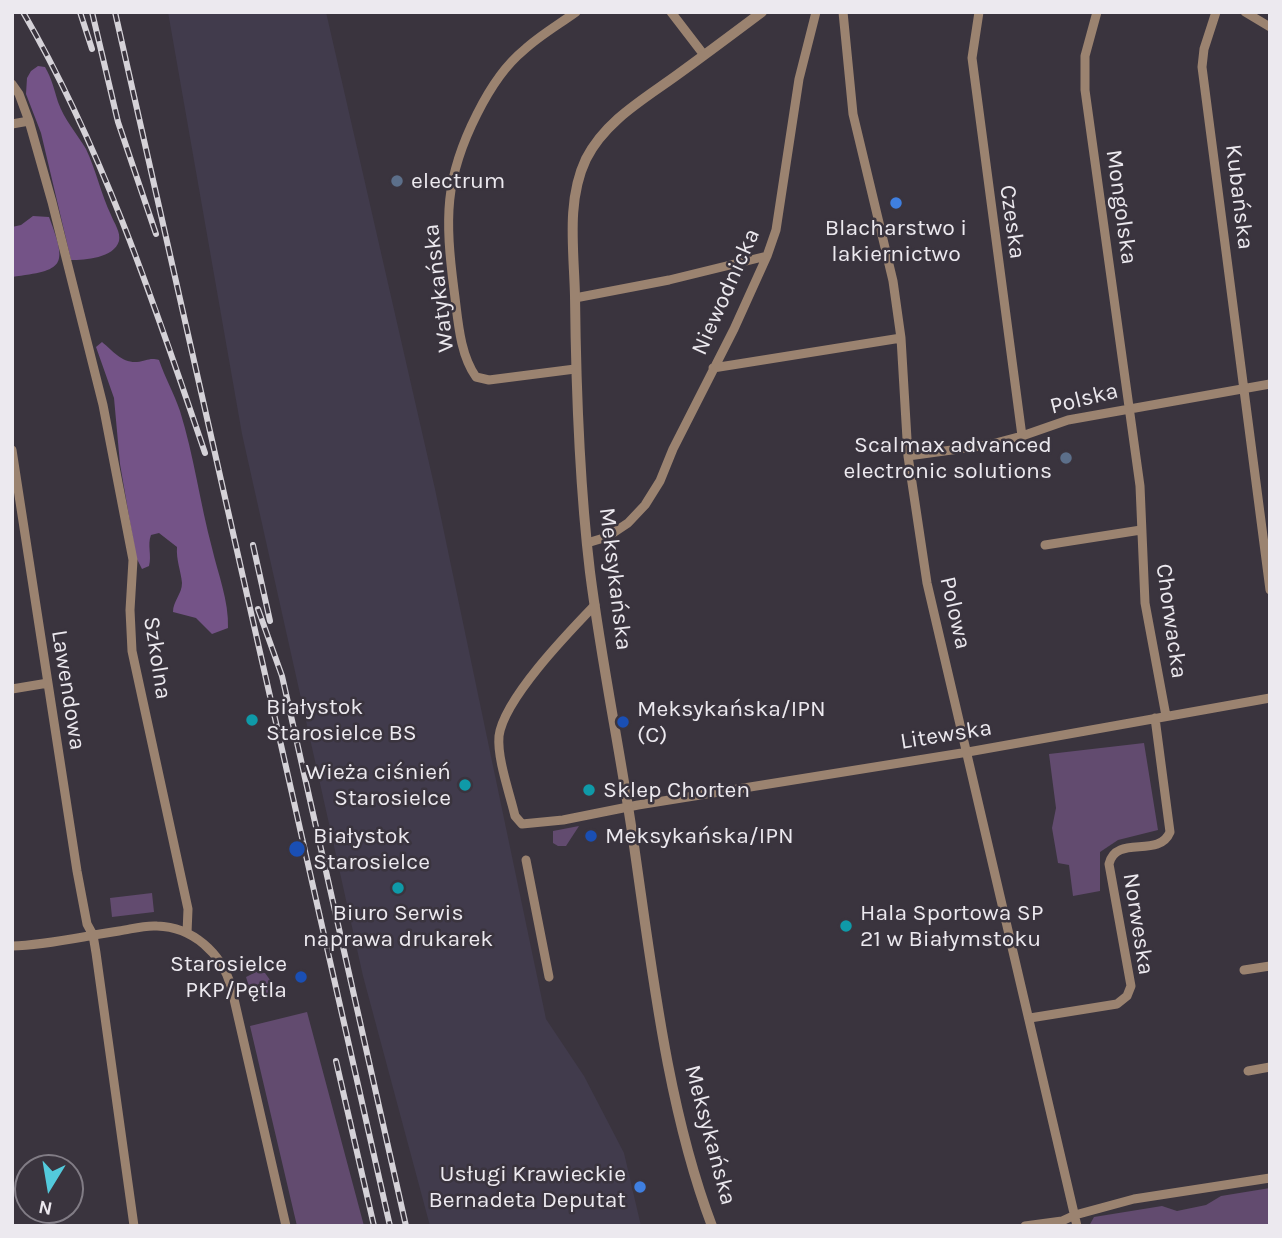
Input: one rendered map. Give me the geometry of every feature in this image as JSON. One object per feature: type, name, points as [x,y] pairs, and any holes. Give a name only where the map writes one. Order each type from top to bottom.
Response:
[{"type":"street","name":"Watykańska","points":[[575,369],[489,380],[476,377],[468,365],[459,322],[448,241],[449,198],[454,171],[461,146],[488,91],[523,50],[576,12]]},
{"type":"street","points":[[671,12],[704,55]]},
{"type":"street","name":"Meksykańska","points":[[712,1226],[676,1099],[661,1023],[595,605],[587,543],[575,369],[574,206],[579,176],[604,133],[762,12]]},
{"type":"street","name":"Niewodnicka","points":[[587,543],[607,537],[628,523],[645,505],[660,481],[767,256],[776,230],[799,79],[816,12]]},
{"type":"street","name":"Polowa","points":[[844,12],[853,114],[893,281],[901,338],[908,456],[928,583],[1076,1221]]},
{"type":"street","name":"Czeska","points":[[979,12],[972,58],[1022,436]]},
{"type":"street","name":"Mongolska","points":[[1097,12],[1085,57],[1085,90],[1130,407]]},
{"type":"street","name":"Kubańska","points":[[1216,12],[1204,48],[1202,67],[1267,543],[1270,590]]},
{"type":"street","points":[[1245,12],[1270,27]]},
{"type":"street","name":"Szkolna","points":[[12,84],[19,94],[29,121],[52,202],[103,405],[133,560],[130,610],[132,651],[188,909],[187,933]]},
{"type":"street","points":[[12,124],[29,121]]},
{"type":"street","points":[[575,298],[669,280],[767,256]]},
{"type":"street","points":[[713,368],[901,338]]},
{"type":"street","name":"Polska","points":[[908,456],[988,445],[1068,420],[1270,384]]},
{"type":"street","name":"Chorwacka","points":[[1130,407],[1140,486],[1145,603],[1166,716]]},
{"type":"street","name":"Lawendowa","points":[[12,450],[77,871],[87,924],[93,935],[134,1226]]},
{"type":"street","points":[[1045,545],[1141,530]]},
{"type":"street","name":"Litewska","points":[[595,605],[569,632],[523,689],[501,727],[499,747],[517,820],[527,825],[968,752],[1270,698]]},
{"type":"street","points":[[12,689],[48,683]]},
{"type":"street","name":"Norweska","points":[[1030,1018],[1116,1004],[1127,996],[1131,986],[1109,864],[1111,855],[1117,850],[1160,844],[1168,838],[1170,832],[1155,718]]},
{"type":"street","points":[[526,860],[549,977]]},
{"type":"street","points":[[12,946],[159,926],[187,933],[218,957],[227,973],[286,1226]]},
{"type":"street","points":[[1244,970],[1270,966]]},
{"type":"street","points":[[1248,1070],[1270,1068]]},
{"type":"street","points":[[1025,1226],[1076,1221],[1134,1199],[1270,1178]]},
{"type":"shaded area","points":[[168,12],[326,12],[435,489],[546,1019],[584,1076],[624,1153],[641,1226],[430,1226],[363,976],[242,434]]},
{"type":"shaded area","points":[[38,66],[45,67],[67,120],[86,149],[118,231],[119,241],[116,247],[98,257],[71,260],[41,133],[26,94],[27,78]]},
{"type":"shaded area","points":[[33,216],[49,217],[59,246],[57,263],[42,272],[12,277],[12,227],[21,225]]},
{"type":"shaded area","points":[[102,342],[127,361],[159,360],[185,428],[225,598],[228,628],[212,634],[196,618],[173,612],[182,583],[177,547],[159,533],[151,535],[149,566],[142,569],[136,557],[120,464],[114,398],[96,347]]},
{"type":"shaded area","points":[[1144,743],[1158,830],[1118,840],[1100,852],[1100,891],[1073,896],[1069,865],[1058,863],[1052,828],[1056,808],[1049,754]]},
{"type":"shaded area","points":[[579,826],[566,846],[553,843],[553,831]]},
{"type":"shaded area","points":[[152,893],[154,912],[112,917],[110,898]]},
{"type":"shaded area","points":[[256,972],[265,973],[273,984],[268,996],[253,1000],[246,977]]},
{"type":"shaded area","points":[[307,1012],[364,1226],[297,1226],[250,1026]]},
{"type":"shaded area","points":[[1270,1188],[1270,1226],[1089,1226],[1094,1217],[1162,1206],[1177,1211],[1206,1205],[1221,1196]]},
{"type":"railway","points":[[23,12],[78,118],[125,228],[205,453]]},
{"type":"railway","points":[[80,12],[92,49]]},
{"type":"railway","points":[[92,12],[118,122],[156,234]]},
{"type":"railway","points":[[115,12],[390,1226]]},
{"type":"railway","points":[[253,545],[270,621]]},
{"type":"railway","points":[[258,609],[282,676],[406,1226]]},
{"type":"railway","points":[[336,1061],[374,1226]]},
{"type":"place","name":"electrum","points":[[397,181]]},
{"type":"place","name":"Blacharstwo i lakiernictwo","points":[[896,203]]},
{"type":"place","name":"Scalmax advanced electronic solutions","points":[[1066,458]]},
{"type":"place","name":"Białystok Starosielce BS","points":[[252,720]]},
{"type":"place","name":"Meksykańska/IPN (C)","points":[[623,722]]},
{"type":"place","name":"Wieża ciśnień Starosielce","points":[[465,785]]},
{"type":"place","name":"Sklep Chorten","points":[[589,790]]},
{"type":"place","name":"Meksykańska/IPN","points":[[591,836]]},
{"type":"place","name":"Białystok Starosielce","points":[[297,849]]},
{"type":"place","name":"Biuro Serwis naprawa drukarek","points":[[398,888]]},
{"type":"place","name":"Hala Sportowa SP 21 w Białymstoku","points":[[846,926]]},
{"type":"place","name":"Starosielce PKP/Pętla","points":[[301,977]]},
{"type":"place","name":"Usługi Krawieckie Bernadeta Deputat","points":[[640,1187]]}]
